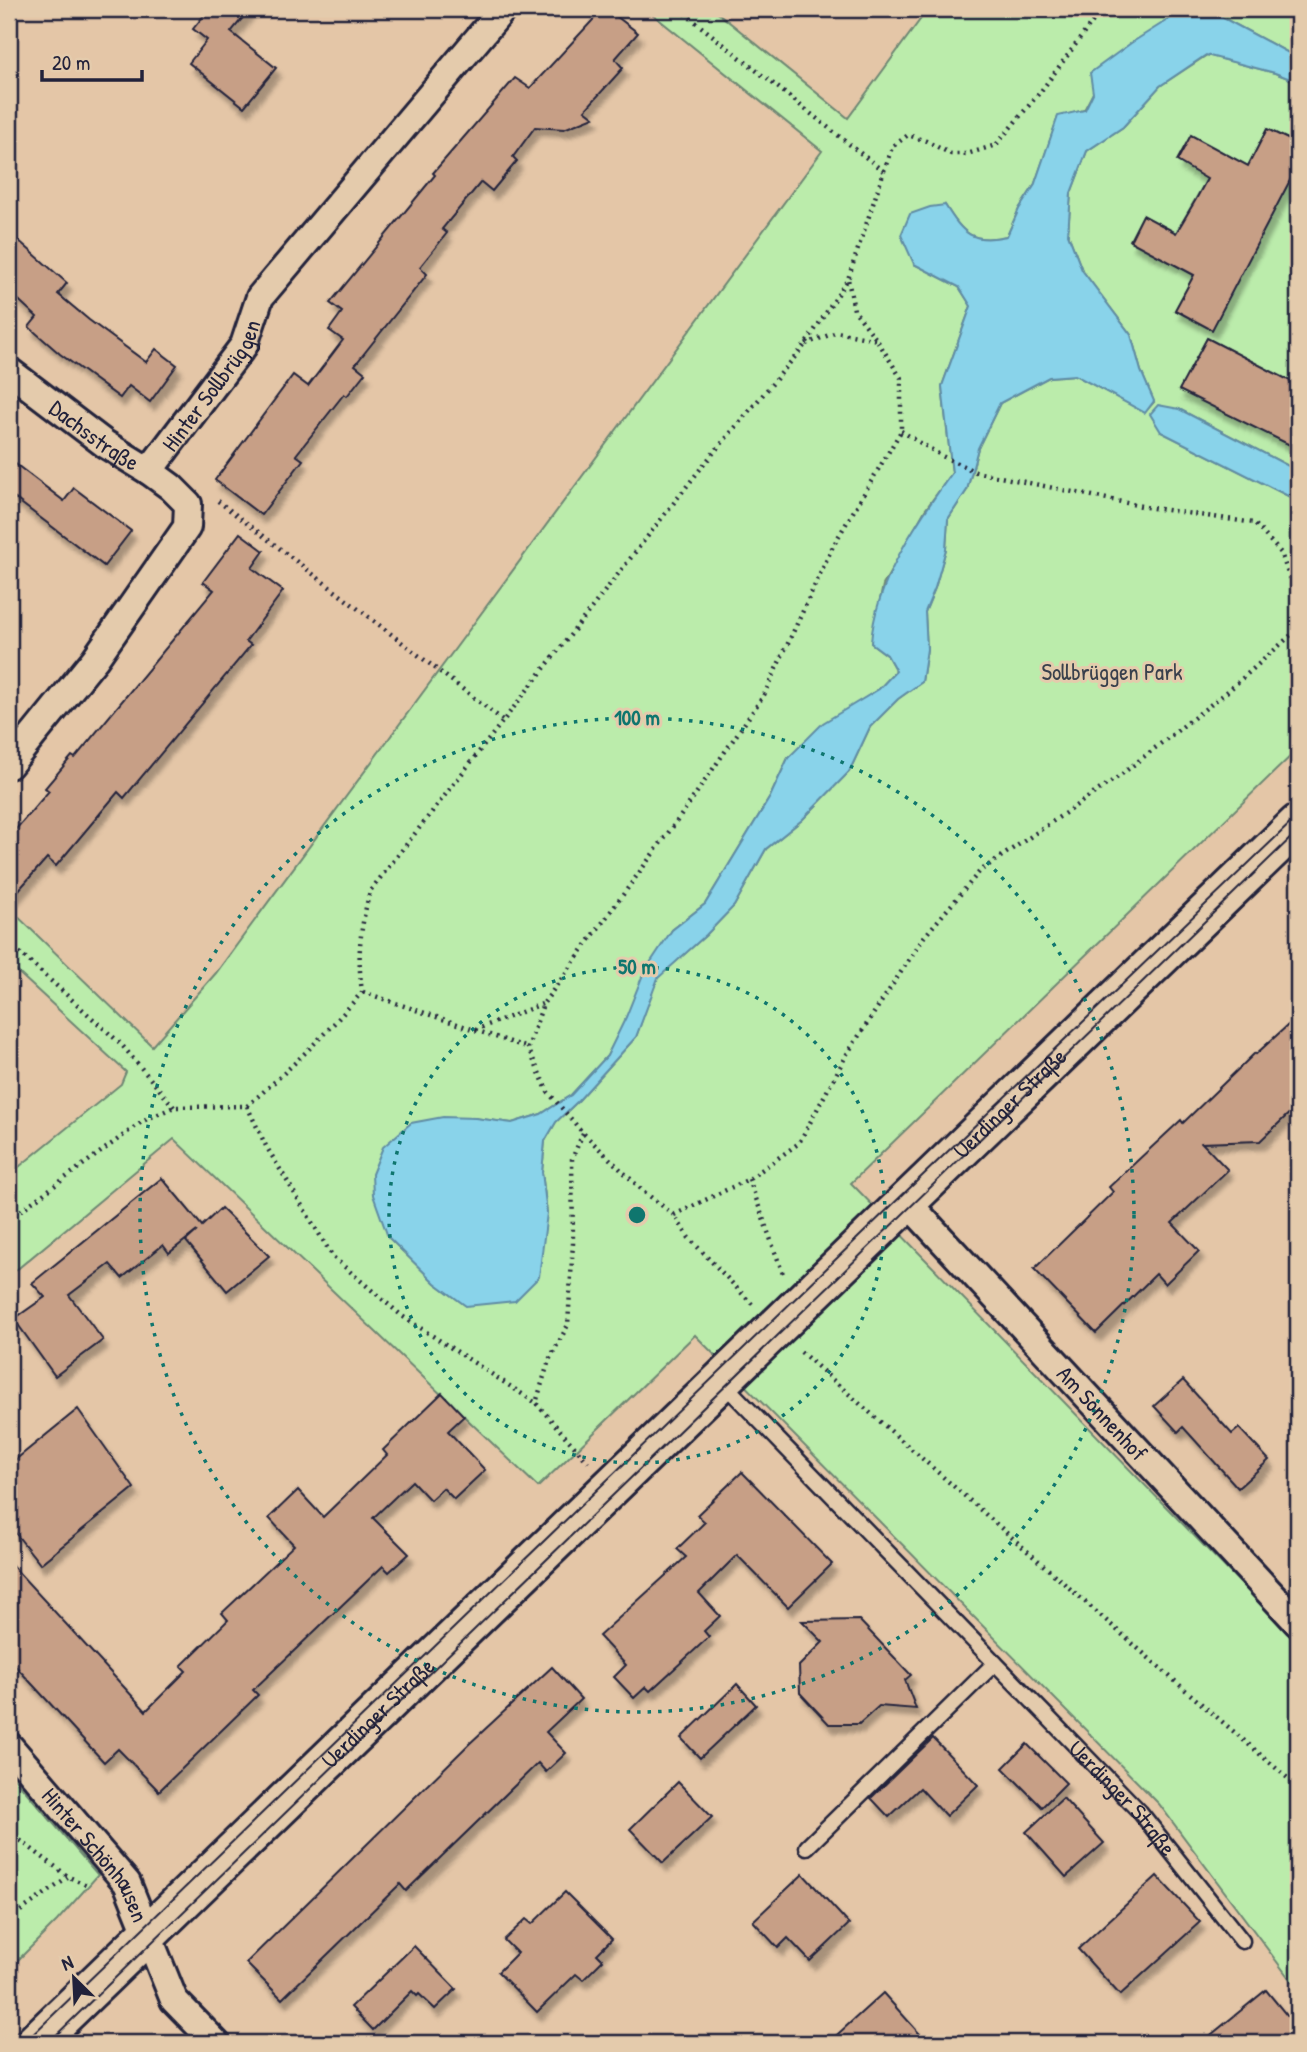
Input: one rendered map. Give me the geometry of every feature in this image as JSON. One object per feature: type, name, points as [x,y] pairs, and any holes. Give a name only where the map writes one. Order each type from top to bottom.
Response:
[{"type":"main road","name":"Uerdinger Straße","points":[[35,2043],[609,1486],[1298,824]]},
{"type":"street","name":"Hinter Sollbrüggen","points":[[9,765],[95,659],[187,527],[188,504],[149,471],[244,345],[260,297],[503,9]]},
{"type":"street","name":"Dachsstraße","points":[[9,371],[105,444],[149,471]]},
{"type":"street","name":"Am Sonnenhof","points":[[906,1201],[1298,1623]]},
{"type":"street","name":"Hinter Schönhausen","points":[[9,1746],[127,1883],[174,2000],[216,2043]]},
{"type":"lane","name":"Uerdinger Straße","points":[[720,1380],[1140,1812],[1242,1941]]},
{"type":"lane","points":[[807,1847],[995,1663]]},
{"type":"path","points":[[679,9],[883,171]]},
{"type":"path","points":[[9,1219],[143,1121],[174,1107],[247,1106],[301,1059],[362,992],[359,966],[360,932],[370,891],[705,463],[805,345],[848,279],[892,147],[908,135],[951,154],[967,154],[996,145],[1041,91],[1102,9]]},
{"type":"path","points":[[1289,9],[1298,14]]},
{"type":"path","points":[[527,1048],[543,1004],[682,814],[764,695],[832,547],[901,431],[901,377],[854,310],[848,279]]},
{"type":"path","points":[[805,345],[837,332],[877,340]]},
{"type":"path","points":[[901,431],[942,456],[976,472],[1146,508],[1254,523],[1281,553],[1298,603]]},
{"type":"path","points":[[171,487],[212,497],[242,518],[504,721]]},
{"type":"path","points":[[674,1215],[749,1179],[799,1143],[847,1054],[923,937],[980,871],[1118,777],[1228,691],[1298,629]]},
{"type":"path","points":[[9,943],[121,1044],[174,1107]]},
{"type":"path","points":[[362,992],[527,1048],[548,1092],[583,1133],[643,1191],[674,1215],[689,1238],[785,1318],[1175,1681],[1298,1787]]},
{"type":"path","points":[[475,1030],[543,1004]]},
{"type":"path","points":[[247,1106],[266,1146],[333,1257],[402,1316],[536,1403],[609,1486]]},
{"type":"path","points":[[536,1403],[549,1360],[568,1325],[573,1243],[572,1159],[583,1133]]},
{"type":"path","points":[[749,1179],[785,1318]]},
{"type":"path","points":[[9,1832],[69,1877],[93,1888]]},
{"type":"path","points":[[9,1919],[69,1877]]},
{"type":"green space","name":"Sollbrüggen Park","points":[[646,9],[713,9],[848,118],[928,9],[1298,9],[1298,58],[1214,13],[1093,93],[1084,110],[1058,117],[1034,186],[1019,209],[1007,236],[985,239],[970,234],[963,230],[945,205],[914,264],[959,287],[971,306],[942,386],[952,473],[925,510],[883,585],[871,643],[887,655],[896,671],[879,689],[854,705],[788,758],[770,797],[705,904],[672,930],[607,1056],[571,1095],[541,1114],[512,1123],[475,1118],[388,1237],[435,1283],[465,1305],[547,1213],[542,1172],[545,1141],[556,1122],[636,1037],[657,978],[734,906],[766,849],[802,820],[849,772],[870,727],[898,699],[922,682],[927,649],[925,612],[946,549],[948,519],[967,490],[978,448],[1000,403],[1049,377],[1075,375],[1145,412],[1154,402],[1141,371],[1131,335],[1082,270],[1068,234],[1071,193],[1087,151],[1123,127],[1160,86],[1207,55],[1298,82],[1298,121],[1288,139],[1267,129],[1248,166],[1191,135],[1177,161],[1207,179],[1176,233],[1143,215],[1130,240],[1194,275],[1175,310],[1210,329],[1298,165],[1298,385],[1207,338],[1180,389],[1298,449],[1298,471],[1179,409],[1161,432],[1298,501],[1298,749],[851,1183],[1298,1645],[1298,1990],[1159,1804],[695,1335],[538,1487],[174,1139],[9,1276],[9,1175],[121,1084],[126,1072],[9,964],[9,908],[152,1046],[216,973],[822,151]]},
{"type":"green space","points":[[9,1772],[98,1875],[9,1969]]},
{"type":"water","points":[[1214,13],[1298,58],[1298,82],[1275,73],[1206,55],[1160,86],[1123,127],[1087,151],[1071,193],[1068,234],[1082,270],[1131,335],[1141,371],[1154,401],[1145,413],[1075,375],[1049,377],[1000,403],[978,448],[967,490],[948,519],[946,549],[925,612],[927,649],[922,682],[898,699],[870,727],[849,772],[802,820],[766,849],[734,906],[658,978],[636,1037],[556,1122],[545,1141],[542,1172],[547,1213],[539,1277],[515,1301],[466,1306],[435,1283],[388,1237],[373,1195],[372,1174],[383,1147],[411,1123],[443,1117],[512,1123],[541,1114],[571,1095],[607,1056],[644,972],[672,930],[705,904],[770,797],[788,758],[823,723],[879,689],[896,671],[887,655],[871,643],[874,620],[880,597],[900,553],[952,473],[942,386],[971,306],[959,287],[914,264],[901,235],[910,214],[945,205],[963,230],[970,234],[985,239],[1007,236],[1019,209],[1034,186],[1058,116],[1085,110],[1093,93],[1090,73],[1177,14]]},
{"type":"water","points":[[1158,405],[1179,409],[1298,471],[1298,501],[1161,432],[1150,414]]},
{"type":"building","points":[[209,9],[250,9],[231,32],[276,68],[244,107],[189,63],[207,40],[193,29]]},
{"type":"building","points":[[603,9],[607,9],[638,33],[615,59],[623,68],[585,110],[594,117],[564,129],[535,127],[513,157],[517,161],[492,191],[481,182],[442,229],[447,233],[420,267],[427,274],[355,365],[365,373],[347,396],[344,394],[296,455],[303,460],[261,515],[215,480],[293,375],[308,386],[343,340],[329,330],[342,312],[330,303],[435,175],[433,173],[515,78],[530,88]]},
{"type":"building","points":[[1267,129],[1298,144],[1298,165],[1212,330],[1175,310],[1194,275],[1130,241],[1143,215],[1176,233],[1195,201],[1207,179],[1177,161],[1191,135],[1248,166]]},
{"type":"building","points":[[9,232],[67,283],[58,294],[89,320],[146,362],[156,349],[177,365],[150,402],[129,386],[120,398],[60,354],[29,327],[37,317],[9,291]]},
{"type":"building","points":[[1207,338],[1298,385],[1298,449],[1179,390]]},
{"type":"building","points":[[9,459],[64,501],[74,488],[131,531],[104,566],[9,494]]},
{"type":"building","points":[[240,533],[264,551],[252,568],[283,591],[246,641],[251,645],[124,798],[118,792],[56,866],[47,858],[9,901],[9,837],[49,791],[45,788],[72,756],[75,758],[214,590],[203,582]]},
{"type":"building","points":[[1298,1016],[1298,1105],[1260,1141],[1202,1143],[1228,1170],[1172,1223],[1199,1251],[1165,1284],[1156,1274],[1096,1333],[1034,1269],[1113,1192],[1109,1187],[1181,1120],[1183,1123],[1255,1053]]},
{"type":"building","points":[[162,1178],[202,1226],[221,1208],[269,1256],[227,1291],[186,1241],[197,1231],[169,1253],[163,1245],[122,1278],[110,1264],[69,1295],[103,1340],[55,1376],[14,1319],[45,1297],[32,1283]]},
{"type":"building","points":[[1183,1380],[1232,1434],[1239,1428],[1269,1460],[1238,1488],[1183,1427],[1178,1432],[1154,1406]]},
{"type":"building","points":[[442,1393],[464,1416],[448,1431],[485,1470],[454,1499],[443,1488],[430,1500],[412,1481],[373,1518],[409,1554],[389,1572],[383,1566],[253,1690],[258,1695],[159,1791],[118,1749],[104,1762],[9,1659],[9,1562],[146,1711],[186,1671],[181,1666],[228,1620],[222,1613],[294,1545],[269,1518],[298,1490],[323,1517],[387,1455],[383,1450]]},
{"type":"building","points":[[78,1409],[134,1488],[40,1564],[9,1525],[9,1465]]},
{"type":"building","points":[[742,1472],[832,1564],[788,1607],[737,1555],[699,1593],[720,1616],[704,1631],[709,1637],[650,1691],[646,1687],[634,1698],[614,1677],[626,1665],[599,1636],[686,1557],[677,1549],[705,1522],[697,1515]]},
{"type":"building","points":[[859,1620],[911,1675],[905,1680],[916,1709],[879,1706],[859,1724],[829,1724],[800,1693],[799,1666],[823,1642],[802,1621]]},
{"type":"building","points":[[552,1667],[581,1699],[546,1732],[566,1753],[546,1772],[538,1763],[406,1891],[400,1884],[282,1999],[246,1963],[468,1745]]},
{"type":"building","points":[[737,1684],[756,1705],[700,1758],[681,1738]]},
{"type":"building","points":[[933,1738],[978,1785],[946,1816],[920,1788],[889,1817],[871,1798]]},
{"type":"building","points":[[1027,1744],[1066,1783],[1042,1807],[1003,1768]]},
{"type":"building","points":[[678,1782],[712,1817],[663,1863],[630,1829]]},
{"type":"building","points":[[1063,1798],[1104,1843],[1066,1877],[1026,1832]]},
{"type":"building","points":[[803,1874],[849,1924],[810,1961],[788,1938],[778,1948],[753,1921]]},
{"type":"building","points":[[1157,1876],[1200,1922],[1120,1995],[1078,1949]]},
{"type":"building","points":[[565,1892],[612,1939],[597,1954],[603,1960],[583,1980],[576,1974],[537,2012],[498,1972],[517,1953],[504,1940],[526,1919],[532,1924]]},
{"type":"building","points":[[414,1946],[456,1989],[435,2009],[412,1991],[373,2030],[351,2007]]},
{"type":"building","points":[[1266,1990],[1298,2029],[1281,2043],[1201,2043]]},
{"type":"building","points":[[883,1993],[928,2043],[828,2043]]},
{"type":"tram line","points":[[24,2043],[1298,816]]},
{"type":"tram line","points":[[48,2043],[1298,831]]}]
